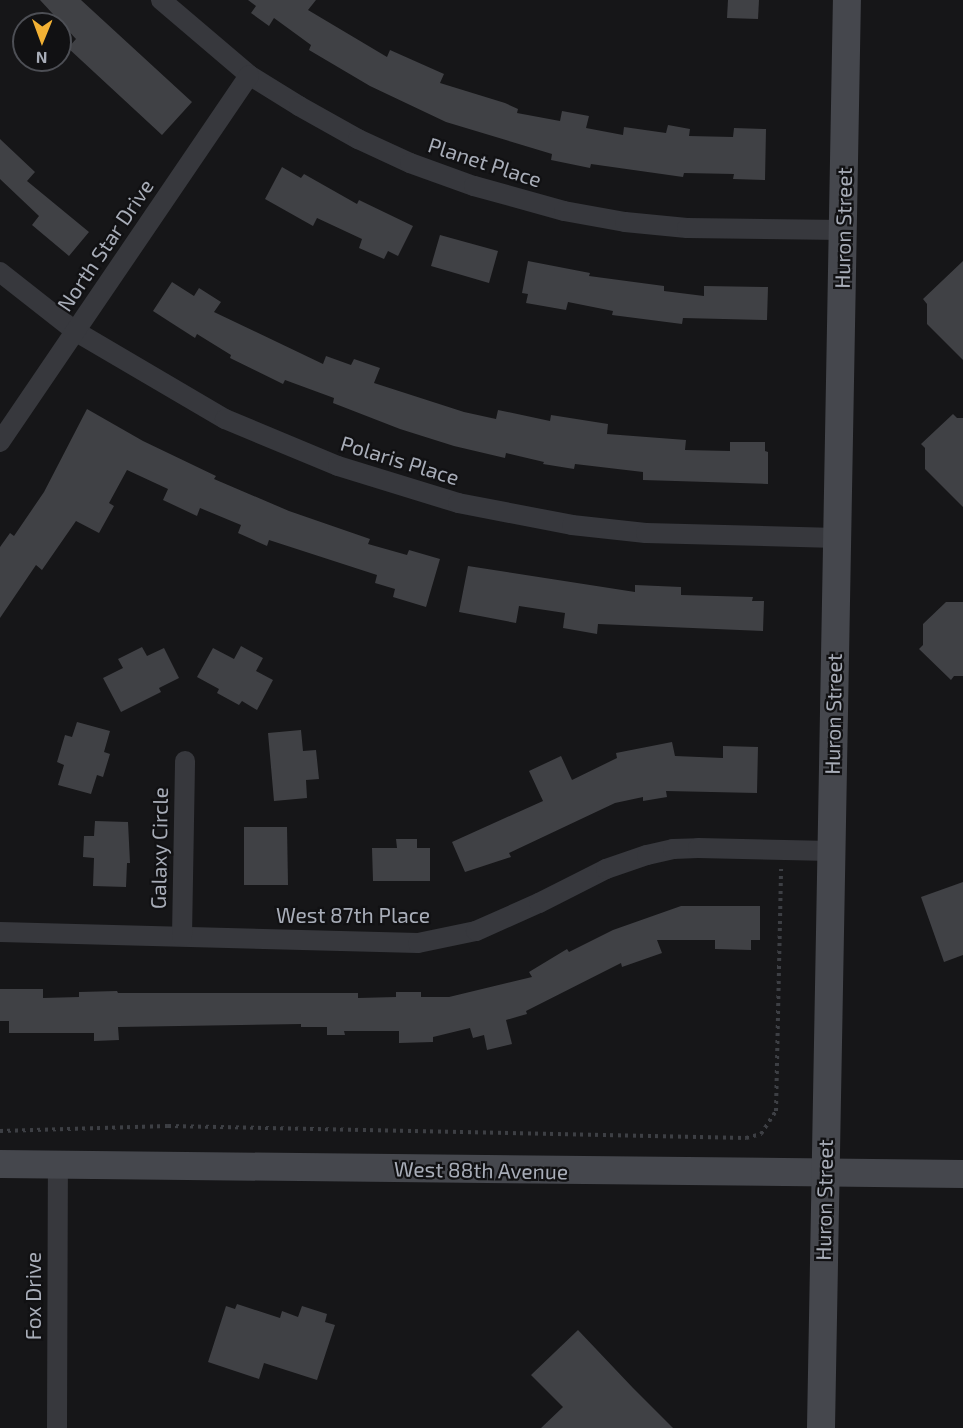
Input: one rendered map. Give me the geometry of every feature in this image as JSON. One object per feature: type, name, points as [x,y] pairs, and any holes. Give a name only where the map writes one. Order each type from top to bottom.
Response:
[{"type":"main road","name":"Huron Street","points":[[820,1428],[848,0]]},
{"type":"main road","name":"West 88th Avenue","points":[[0,1164],[963,1174]]},
{"type":"street","name":"Planet Place","points":[[161,0],[249,75],[358,139],[410,163],[474,186],[564,211],[626,222],[687,228],[843,230]]},
{"type":"street","name":"North Star Drive","points":[[0,442],[249,75]]},
{"type":"street","name":"Polaris Place","points":[[0,272],[75,331],[225,419],[282,445],[338,466],[458,503],[572,525],[646,533],[837,538]]},
{"type":"street","name":"Galaxy Circle","points":[[182,936],[185,761]]},
{"type":"street","name":"West 87th Place","points":[[0,932],[418,943],[476,931],[539,903],[606,869],[647,855],[690,848],[831,851]]},
{"type":"street","name":"Fox Drive","points":[[57,1428],[58,1165]]},
{"type":"path","points":[[0,1131],[168,1126],[734,1138],[761,1134],[776,1111],[781,849]]},
{"type":"building","points":[[40,0],[81,0],[192,102],[162,135],[72,52],[72,44],[76,39],[72,35],[72,12],[51,12]]},
{"type":"building","points":[[248,0],[316,0],[308,10],[387,57],[390,50],[444,74],[440,83],[505,103],[518,109],[517,113],[560,121],[562,111],[589,116],[586,128],[623,135],[624,127],[666,133],[668,125],[690,129],[689,136],[733,137],[734,128],[766,129],[765,180],[733,179],[734,174],[684,173],[683,177],[591,164],[590,168],[551,160],[552,154],[446,122],[370,86],[309,50],[311,45],[274,18],[269,26],[251,13],[256,6]]},
{"type":"building","points":[[728,0],[759,0],[758,19],[727,18]]},
{"type":"building","points":[[0,139],[35,172],[27,181],[89,232],[69,256],[32,225],[39,216],[0,179]]},
{"type":"building","points":[[282,167],[301,178],[304,174],[357,204],[359,200],[413,226],[398,256],[388,251],[384,259],[359,248],[362,239],[317,218],[313,226],[265,199]]},
{"type":"building","points":[[440,235],[498,251],[489,283],[431,266]]},
{"type":"building","points":[[528,261],[590,273],[589,276],[664,286],[664,291],[704,296],[704,286],[768,287],[767,320],[683,318],[682,324],[612,315],[613,311],[568,302],[566,310],[526,303],[528,294],[522,293]]},
{"type":"building","points":[[963,261],[963,360],[927,324],[927,304],[923,299]]},
{"type":"building","points":[[172,282],[194,296],[199,288],[221,302],[214,312],[323,364],[326,356],[351,365],[354,359],[380,368],[374,383],[464,412],[496,419],[498,410],[550,421],[551,415],[608,424],[607,434],[686,440],[685,450],[730,451],[730,442],[765,442],[765,451],[768,452],[768,484],[643,480],[643,472],[575,464],[574,469],[543,464],[544,462],[506,453],[505,458],[454,446],[400,429],[333,403],[334,398],[285,380],[283,384],[230,358],[231,355],[197,334],[195,338],[170,322],[153,311]]},
{"type":"building","points":[[87,409],[143,441],[216,476],[214,479],[289,511],[370,539],[368,544],[407,555],[409,550],[440,559],[426,607],[393,597],[395,589],[375,583],[377,575],[269,540],[267,546],[238,533],[241,525],[200,508],[197,516],[163,500],[168,489],[127,470],[109,503],[114,506],[99,533],[76,521],[42,570],[36,565],[0,618],[0,547],[10,533],[14,536],[44,492]]},
{"type":"building","points":[[953,414],[957,418],[963,418],[963,507],[925,469],[925,448],[921,444]]},
{"type":"building","points":[[468,566],[635,592],[635,585],[681,587],[681,595],[753,597],[752,601],[764,601],[763,631],[598,624],[597,634],[563,628],[565,613],[519,606],[516,623],[459,612]]},
{"type":"building","points":[[946,602],[963,602],[963,676],[954,676],[951,680],[919,649],[923,645],[923,624]]},
{"type":"building","points":[[241,646],[263,658],[256,671],[273,680],[257,710],[242,701],[239,705],[217,693],[219,689],[197,677],[213,648],[234,659]]},
{"type":"building","points":[[142,647],[147,656],[164,648],[179,678],[159,688],[161,692],[121,712],[103,678],[123,668],[118,659]]},
{"type":"building","points":[[77,722],[110,731],[104,752],[110,754],[103,777],[97,775],[91,794],[58,785],[64,765],[57,762],[65,735],[72,737]]},
{"type":"building","points":[[301,730],[303,751],[316,750],[319,779],[306,780],[307,798],[274,801],[268,733]]},
{"type":"building","points":[[672,742],[675,756],[723,758],[723,746],[758,747],[757,793],[666,791],[667,797],[643,801],[643,797],[615,803],[509,853],[511,857],[465,872],[452,842],[543,801],[529,771],[561,756],[572,780],[617,758],[616,753]]},
{"type":"building","points":[[95,821],[128,822],[130,863],[127,863],[126,887],[93,886],[94,858],[83,857],[84,836],[94,836]]},
{"type":"building","points":[[244,827],[287,827],[288,885],[244,885]]},
{"type":"building","points":[[396,839],[417,839],[417,848],[430,848],[430,881],[373,881],[372,848],[397,848]]},
{"type":"building","points":[[963,882],[963,955],[944,962],[921,897]]},
{"type":"building","points":[[681,906],[760,906],[760,940],[751,940],[751,950],[715,949],[715,940],[657,940],[662,953],[622,967],[621,963],[526,1011],[527,1014],[506,1020],[512,1044],[487,1050],[484,1035],[473,1038],[470,1028],[433,1037],[433,1042],[399,1043],[399,1031],[344,1031],[345,1035],[327,1035],[327,1027],[301,1027],[301,1024],[118,1027],[119,1040],[94,1041],[94,1033],[9,1033],[9,1021],[0,1021],[0,989],[43,989],[43,998],[79,997],[79,992],[117,991],[118,993],[358,993],[358,998],[396,997],[396,992],[421,992],[421,997],[449,997],[532,977],[529,972],[567,949],[569,952],[613,930]]},
{"type":"building","points":[[237,1304],[280,1318],[282,1311],[298,1317],[302,1306],[327,1314],[325,1322],[335,1325],[317,1380],[264,1363],[259,1379],[208,1362],[226,1306],[235,1309]]},
{"type":"building","points":[[578,1330],[673,1428],[541,1428],[563,1407],[531,1375]]}]
